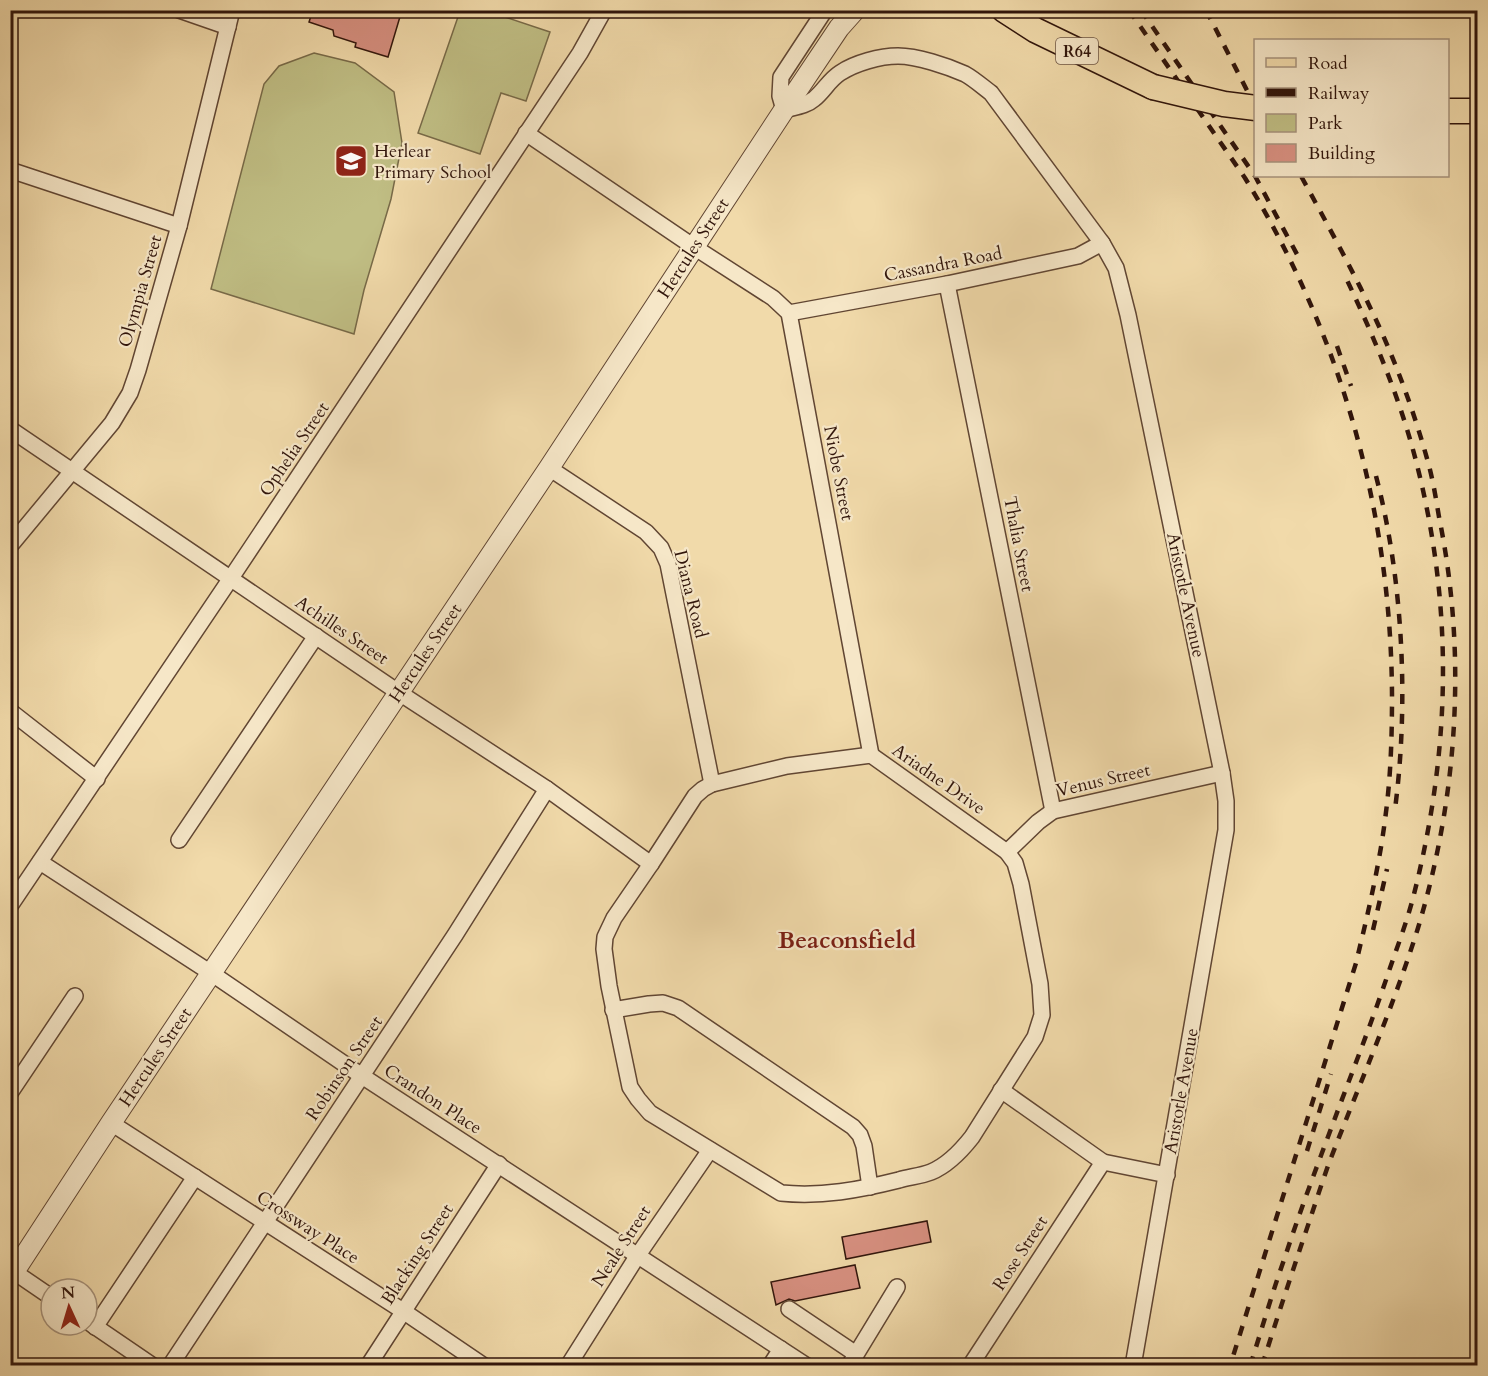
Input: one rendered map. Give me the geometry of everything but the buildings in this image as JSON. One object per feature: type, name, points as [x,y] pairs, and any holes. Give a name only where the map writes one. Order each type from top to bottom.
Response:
[{"type":"main road","name":"R64","points":[[1004,10],[1035,30],[1153,87],[1224,104],[1254,108]]},
{"type":"main road","points":[[1449,111],[1478,111]]},
{"type":"street","points":[[179,10],[228,27]]},
{"type":"street","name":"Olympia Street","points":[[10,546],[112,423],[130,393],[178,226],[232,10]]},
{"type":"street","name":"Ophelia Street","points":[[10,906],[580,53],[604,10]]},
{"type":"street","points":[[784,110],[780,96],[781,77],[825,10]]},
{"type":"street","name":"Hercules Street","points":[[12,1273],[549,468],[844,19],[855,10]]},
{"type":"street","name":"Aristotle Avenue","points":[[784,110],[813,100],[830,80],[842,71],[864,62],[898,56],[943,65],[967,75],[991,93],[1102,243],[1116,268],[1128,315],[1226,801],[1226,830],[1133,1365]]},
{"type":"street","points":[[526,133],[773,298],[789,313]]},
{"type":"street","points":[[10,170],[178,226]]},
{"type":"street","name":"Cassandra Road","points":[[789,313],[947,284],[1078,256],[1102,243]]},
{"type":"street","name":"Thalia Street","points":[[947,284],[1053,811]]},
{"type":"street","name":"Niobe Street","points":[[789,313],[871,755]]},
{"type":"street","name":"Achilles Street","points":[[10,429],[398,692],[547,789],[651,864]]},
{"type":"street","name":"Diana Road","points":[[549,468],[646,532],[661,548],[668,564],[712,784]]},
{"type":"street","points":[[179,840],[316,636]]},
{"type":"street","points":[[10,711],[97,779]]},
{"type":"street","name":"Ariadne Drive","points":[[871,755],[1007,852],[1015,863],[1022,884],[1040,984],[1042,1015],[1035,1037],[972,1137],[950,1160],[931,1172],[870,1187],[826,1194],[781,1193],[650,1113],[630,1087],[614,1010],[604,949],[605,937],[614,918],[695,796],[712,784],[787,766],[871,755]]},
{"type":"street","name":"Venus Street","points":[[1007,852],[1053,811],[1222,773]]},
{"type":"street","name":"Robinson Street","points":[[170,1365],[455,935],[547,789]]},
{"type":"street","name":"Crandon Place","points":[[40,862],[362,1076],[807,1365]]},
{"type":"street","points":[[10,1093],[75,996]]},
{"type":"street","points":[[614,1010],[663,1003],[678,1008],[853,1127],[860,1135],[864,1146],[870,1187]]},
{"type":"street","points":[[1001,1090],[1103,1162],[1167,1175]]},
{"type":"street","name":"Crossway Place","points":[[111,1123],[484,1365]]},
{"type":"street","name":"Neale Street","points":[[568,1365],[638,1255],[710,1150]]},
{"type":"street","name":"Rose Street","points":[[970,1365],[1103,1162]]},
{"type":"street","name":"Blacking Street","points":[[368,1365],[499,1164]]},
{"type":"street","points":[[99,1313],[195,1177]]},
{"type":"street","points":[[12,1273],[39,1290]]},
{"type":"street","points":[[789,1309],[853,1360],[897,1287]]},
{"type":"street","points":[[99,1329],[153,1365]]},
{"type":"street","points":[[770,1365],[781,1349]]},
{"type":"green space","points":[[460,11],[487,11],[550,32],[526,101],[501,93],[480,154],[418,133]]},
{"type":"green space","points":[[314,53],[355,63],[394,92],[402,143],[391,199],[364,290],[354,334],[211,289],[264,84],[279,66]]},
{"type":"railway","points":[[1129,10],[1245,178],[1279,238],[1308,299],[1333,362],[1354,426],[1370,492],[1382,559],[1389,626],[1392,695],[1390,768],[1388,797],[1373,888],[1356,963],[1230,1366]]},
{"type":"railway","points":[[1141,10],[1254,175]]},
{"type":"railway","points":[[1206,10],[1254,104]]},
{"type":"railway","points":[[1256,177],[1299,258]]},
{"type":"railway","points":[[1262,1366],[1329,1163],[1387,1017],[1418,928],[1432,878],[1442,827],[1450,775],[1454,724],[1455,672],[1448,568],[1428,462],[1409,401],[1386,342],[1352,271],[1302,177]]},
{"type":"railway","points":[[1250,1366],[1298,1218],[1408,915],[1425,844],[1440,737],[1443,684],[1442,630],[1438,577],[1430,523],[1412,444],[1396,396],[1346,278]]},
{"type":"railway","points":[[1337,346],[1351,386]]},
{"type":"railway","points":[[1376,476],[1392,557],[1401,641],[1402,727],[1395,809]]},
{"type":"railway","points":[[1373,930],[1387,869]]},
{"type":"railway","points":[[1307,1151],[1331,1074]]},
{"type":"place","name":"Herlear Primary School","points":[[351,161]]},
{"type":"district","name":"Beaconsfield","points":[[847,940]]}]
